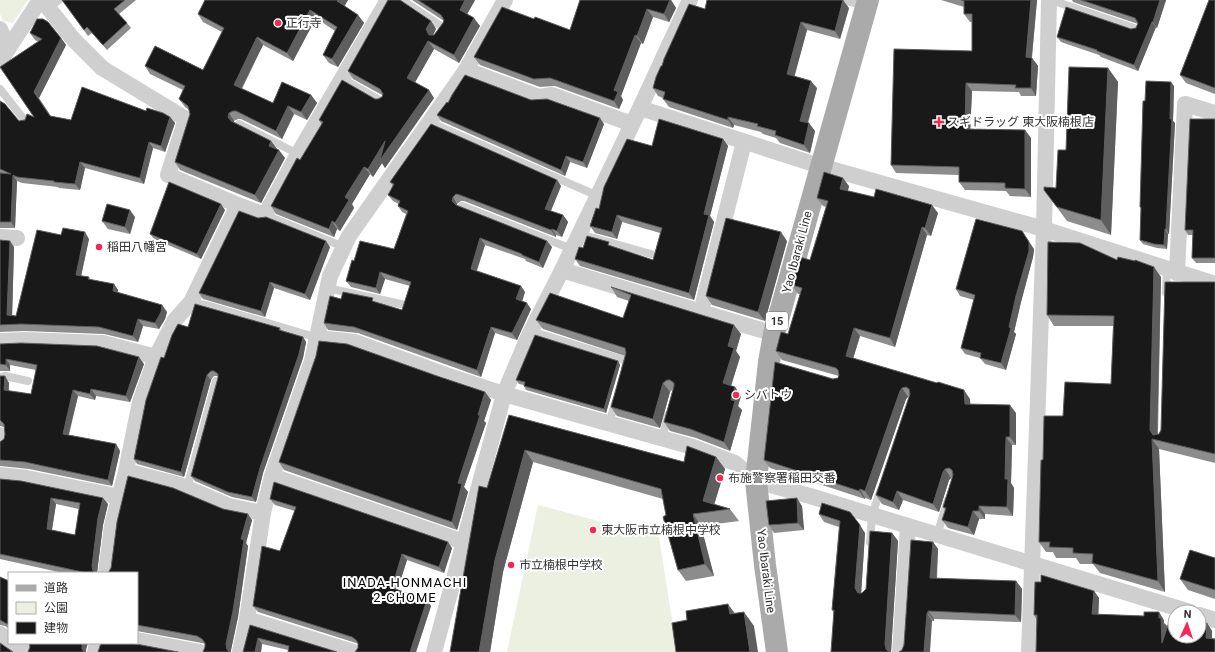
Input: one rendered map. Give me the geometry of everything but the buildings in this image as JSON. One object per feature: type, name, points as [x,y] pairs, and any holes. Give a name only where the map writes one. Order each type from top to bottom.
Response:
[{"type":"main road","name":"Yao Ibaraki Line","points":[[777,652],[765,565],[756,481],[772,363],[774,334],[867,3]]},
{"type":"street","points":[[4,55],[47,2],[74,40],[102,68],[186,119],[168,175],[265,215],[341,78],[388,0]]},
{"type":"street","points":[[240,652],[247,619],[263,513],[272,476],[312,361],[330,276],[349,236],[466,70],[505,0]]},
{"type":"street","points":[[434,652],[504,394],[531,331],[580,234],[690,0]]},
{"type":"street","points":[[1029,652],[1044,230],[1050,0]]},
{"type":"street","points":[[0,29],[4,55]]},
{"type":"street","points":[[466,70],[539,97],[552,95],[632,124]]},
{"type":"street","points":[[1172,271],[1185,104],[1215,113]]},
{"type":"street","points":[[640,108],[820,166],[1044,230],[1215,284]]},
{"type":"street","points":[[701,312],[744,142]]},
{"type":"street","points":[[106,572],[112,526],[126,471],[140,402],[156,357],[175,320],[191,302],[238,205]]},
{"type":"street","points":[[0,237],[17,238]]},
{"type":"street","points":[[562,270],[774,334]]},
{"type":"street","points":[[318,338],[354,342],[504,394],[693,447],[735,463],[756,481],[778,486],[1167,605]]},
{"type":"street","points":[[0,341],[25,340],[103,343],[156,357]]},
{"type":"street","points":[[0,435],[0,440]]},
{"type":"street","points":[[126,471],[187,488],[229,506],[263,513]]},
{"type":"street","points":[[0,475],[27,478],[120,497]]},
{"type":"street","points":[[272,476],[464,542]]},
{"type":"street","points":[[900,652],[908,526]]},
{"type":"street","points":[[247,619],[353,652]]},
{"type":"street","points":[[138,640],[200,652]]},
{"type":"street","points":[[14,644],[25,652]]},
{"type":"lane","points":[[402,0],[444,28],[437,38]]},
{"type":"lane","points":[[842,0],[867,3]]},
{"type":"lane","points":[[1050,0],[1137,29]]},
{"type":"lane","points":[[341,78],[383,102]]},
{"type":"lane","points":[[0,89],[26,122]]},
{"type":"lane","points":[[429,122],[598,196]]},
{"type":"lane","points":[[239,124],[298,154]]},
{"type":"lane","points":[[462,206],[572,249]]},
{"type":"lane","points":[[265,215],[344,247]]},
{"type":"lane","points":[[580,234],[651,254]]},
{"type":"lane","points":[[1166,300],[1172,271]]},
{"type":"lane","points":[[327,288],[402,304]]},
{"type":"lane","points":[[191,302],[210,306],[318,338]]},
{"type":"lane","points":[[531,331],[627,361],[623,375]]},
{"type":"lane","points":[[0,377],[5,376],[28,381]]},
{"type":"lane","points":[[187,488],[216,381]]},
{"type":"lane","points":[[609,424],[619,389]]},
{"type":"lane","points":[[662,439],[670,409]]},
{"type":"lane","points":[[869,552],[872,515],[884,479]]},
{"type":"lane","points":[[937,535],[951,490]]},
{"type":"green space","points":[[0,0],[28,0],[13,23],[3,21],[0,14]]},
{"type":"green space","points":[[538,505],[659,537],[677,652],[507,652]]},
{"type":"place","name":"正行寺","points":[[278,23]]},
{"type":"place","name":"スギドラッグ 東大阪楠根店","points":[[939,122]]},
{"type":"place","name":"稲田八幡宮","points":[[99,247]]},
{"type":"place","name":"シバトウ","points":[[736,395]]},
{"type":"place","name":"布施警察署稲田交番","points":[[720,478]]},
{"type":"place","name":"東大阪市立楠根中学校","points":[[593,530]]},
{"type":"place","name":"市立楠根中学校","points":[[511,565]]},
{"type":"district","name":"INADA-HONMACHI 2-CHOME","points":[[405,590]]}]
